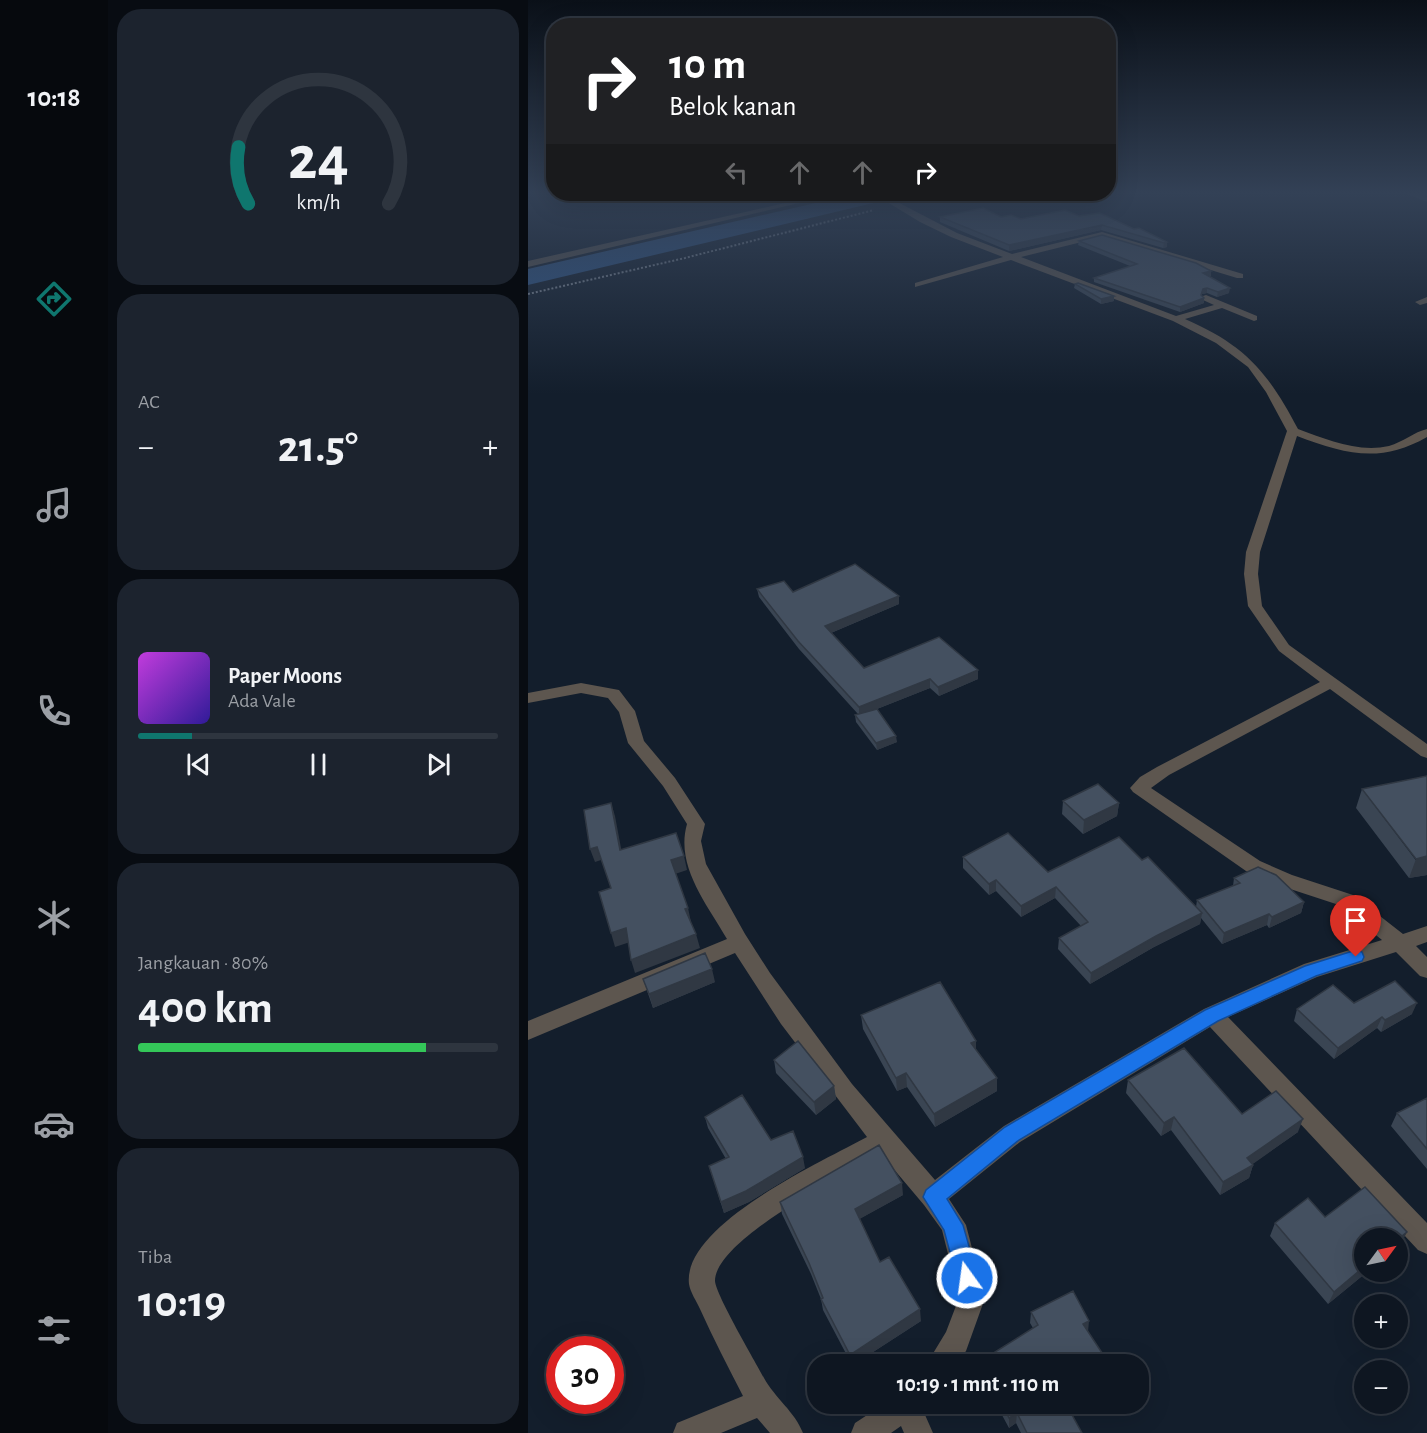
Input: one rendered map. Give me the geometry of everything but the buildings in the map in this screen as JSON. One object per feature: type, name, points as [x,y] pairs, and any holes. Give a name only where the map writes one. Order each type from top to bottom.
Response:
[{"type":"street","points":[[528,264],[546,260]]},
{"type":"street","points":[[918,285],[1001,260]]},
{"type":"street","points":[[1019,260],[1176,318],[1201,330],[1245,359],[1278,400],[1293,430],[1356,452],[1380,452],[1402,445],[1427,432]]},
{"type":"street","points":[[1187,260],[1240,276]]},
{"type":"street","points":[[1206,298],[1254,318]]},
{"type":"street","points":[[1176,318],[1223,305]]},
{"type":"street","points":[[1293,430],[1253,552],[1251,574],[1255,606],[1284,648],[1427,752]]},
{"type":"street","points":[[1331,682],[1179,762],[1139,788],[1253,866],[1285,880],[1346,900],[1400,943],[1427,970]]},
{"type":"street","points":[[528,698],[581,688],[613,694],[627,711],[636,743],[669,782],[696,824],[692,842],[697,867],[738,943],[822,1063],[883,1140],[933,1197],[953,1225],[972,1298],[956,1341],[947,1354]]},
{"type":"street","points":[[933,1197],[1012,1134],[1212,1015],[1311,970],[1427,934]]},
{"type":"street","points":[[528,1031],[738,943]]},
{"type":"street","points":[[1212,1015],[1427,1241]]},
{"type":"street","points":[[789,1433],[762,1402],[702,1284],[704,1266],[719,1244],[767,1205],[883,1140]]},
{"type":"street","points":[[687,1433],[762,1402]]},
{"type":"street","points":[[865,1433],[912,1415]]},
{"type":"path","points":[[528,294],[676,260]]},
{"type":"waterway","points":[[528,277],[601,260]]},
{"type":"route","points":[[967,1278],[953,1225],[933,1197],[1012,1134],[1212,1015],[1311,970],[1356,957]]}]
